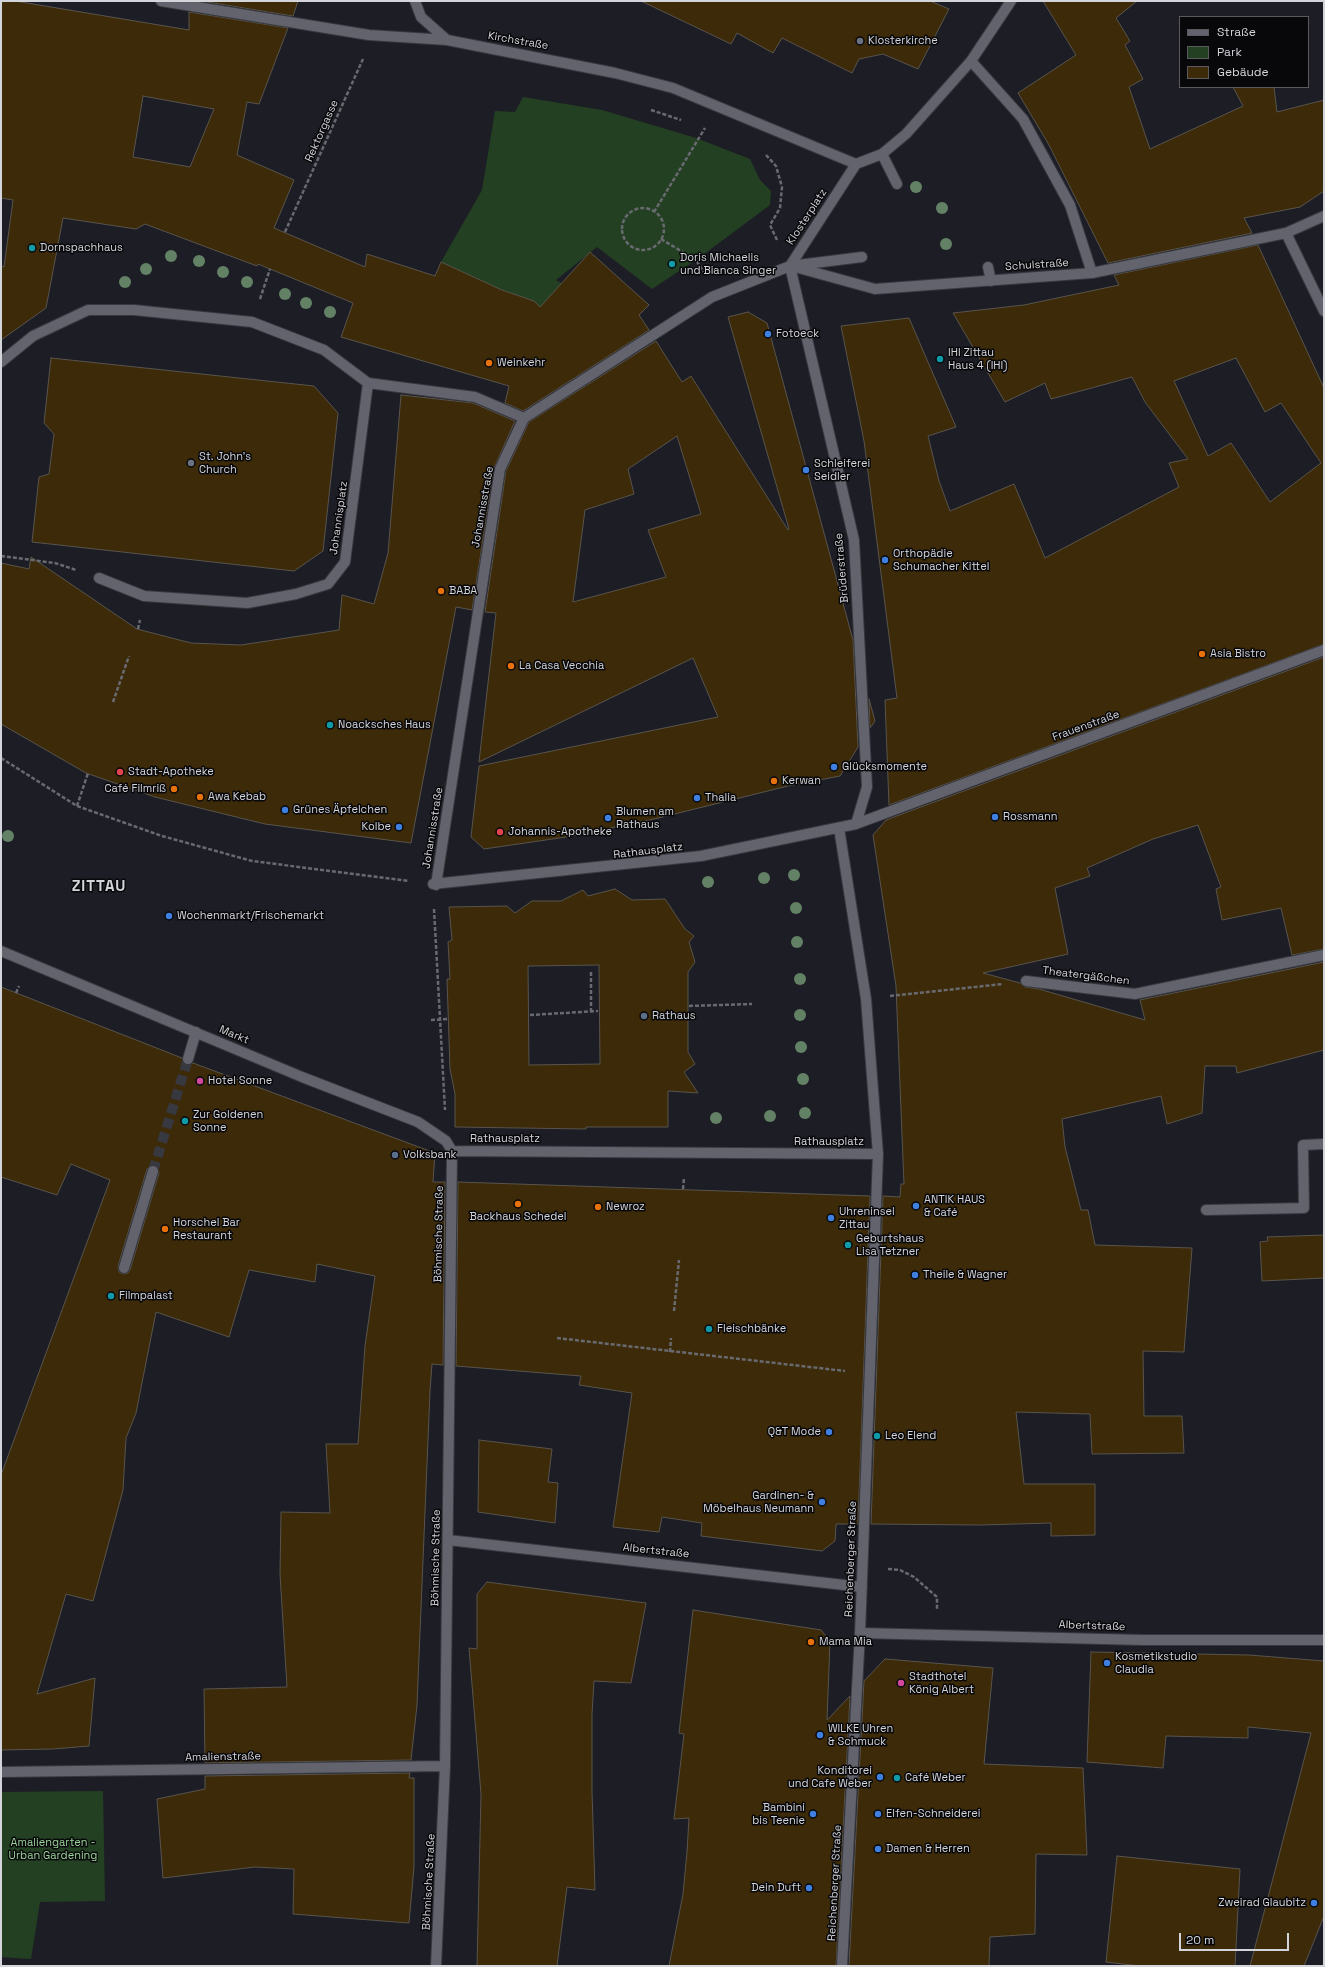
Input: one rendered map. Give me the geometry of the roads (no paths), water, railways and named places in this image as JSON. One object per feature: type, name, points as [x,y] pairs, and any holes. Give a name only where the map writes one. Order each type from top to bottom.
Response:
[{"type":"street","name":"Kirchstraße","points":[[161,1],[369,35],[447,40],[615,72],[673,88],[856,164]]},
{"type":"street","points":[[414,1],[421,17],[447,40]]},
{"type":"street","points":[[856,164],[882,154],[906,134],[971,61],[1011,1]]},
{"type":"street","points":[[971,61],[1023,119],[1070,206],[1092,274]]},
{"type":"street","points":[[882,154],[897,184]]},
{"type":"street","name":"Klosterplatz","points":[[790,266],[856,164]]},
{"type":"street","name":"Schulstraße","points":[[790,266],[875,289],[1092,274],[1286,232],[1324,216]]},
{"type":"street","points":[[1286,232],[1324,311]]},
{"type":"street","points":[[1,362],[33,336],[88,310],[134,310],[252,322],[324,350],[368,383],[475,397],[524,418],[712,297],[790,266],[862,258]]},
{"type":"street","name":"Brüderstraße","points":[[790,266],[854,540],[867,787],[856,824]]},
{"type":"street","points":[[988,267],[991,281]]},
{"type":"street","name":"Johannisplatz","points":[[99,578],[144,596],[247,603],[296,594],[328,584],[345,562],[368,383]]},
{"type":"street","name":"Johannisstraße","points":[[435,885],[500,469],[524,418]]},
{"type":"street","name":"Frauenstraße","points":[[856,824],[1324,650]]},
{"type":"street","name":"Rathausplatz","points":[[435,885],[701,856],[856,824]]},
{"type":"street","name":"Rathausplatz","points":[[452,1151],[878,1154],[866,999],[839,828]]},
{"type":"street","name":"Markt","points":[[1,951],[418,1122],[446,1141],[452,1151]]},
{"type":"street","name":"Theatergäßchen","points":[[1026,981],[1135,994],[1324,955]]},
{"type":"street","points":[[188,1059],[196,1032]]},
{"type":"street","points":[[1206,1210],[1304,1208],[1303,1145],[1324,1144]]},
{"type":"street","name":"Böhmische Straße","points":[[436,1966],[445,1766],[452,1151]]},
{"type":"street","name":"Reichenberger Straße","points":[[842,1966],[860,1633],[878,1154]]},
{"type":"street","points":[[124,1268],[153,1171]]},
{"type":"street","name":"Albertstraße","points":[[448,1540],[862,1587]]},
{"type":"street","name":"Albertstraße","points":[[860,1633],[1142,1640],[1324,1640]]},
{"type":"street","name":"Amalienstraße","points":[[1,1772],[445,1766]]},
{"type":"tunnel","points":[[153,1171],[188,1059]]},
{"type":"place","name":"Klosterkirche","points":[[860,41]]},
{"type":"place","name":"Dornspachhaus","points":[[32,248]]},
{"type":"place","name":"Doris Michaelis und Bianca Singer","points":[[672,264]]},
{"type":"place","name":"Fotoeck","points":[[768,334]]},
{"type":"place","name":"IHI Zittau Haus 4 (IHI)","points":[[940,359]]},
{"type":"place","name":"Weinkehr","points":[[489,363]]},
{"type":"place","name":"St. John's Church","points":[[191,463]]},
{"type":"place","name":"Schleiferei Seidler","points":[[806,470]]},
{"type":"place","name":"Orthopädie Schumacher Kittel","points":[[885,560]]},
{"type":"place","name":"BABA","points":[[441,591]]},
{"type":"place","name":"Asia Bistro","points":[[1202,654]]},
{"type":"place","name":"La Casa Vecchia","points":[[511,666]]},
{"type":"place","name":"Noacksches Haus","points":[[330,725]]},
{"type":"place","name":"Glücksmomente","points":[[834,767]]},
{"type":"place","name":"Stadt-Apotheke","points":[[120,772]]},
{"type":"place","name":"Kerwan","points":[[774,781]]},
{"type":"place","name":"Café Filmriß","points":[[174,789]]},
{"type":"place","name":"Awa Kebab","points":[[200,797]]},
{"type":"place","name":"Thalia","points":[[697,798]]},
{"type":"place","name":"Grünes Äpfelchen","points":[[285,810]]},
{"type":"place","name":"Rossmann","points":[[995,817]]},
{"type":"place","name":"Blumen am Rathaus","points":[[608,818]]},
{"type":"place","name":"Kolbe","points":[[399,827]]},
{"type":"place","name":"Johannis-Apotheke","points":[[500,832]]},
{"type":"place","name":"Wochenmarkt/Frischemarkt","points":[[169,916]]},
{"type":"place","name":"Rathaus","points":[[644,1016]]},
{"type":"place","name":"Hotel Sonne","points":[[200,1081]]},
{"type":"place","name":"Zur Goldenen Sonne","points":[[185,1121]]},
{"type":"place","name":"Volksbank","points":[[395,1155]]},
{"type":"place","name":"Backhaus Schedel","points":[[518,1204]]},
{"type":"place","name":"ANTIK HAUS & Café","points":[[916,1206]]},
{"type":"place","name":"Newroz","points":[[598,1207]]},
{"type":"place","name":"Uhreninsel Zittau","points":[[831,1218]]},
{"type":"place","name":"Horschel Bar Restaurant","points":[[165,1229]]},
{"type":"place","name":"Geburtshaus Lisa Tetzner","points":[[848,1245]]},
{"type":"place","name":"Theile & Wagner","points":[[915,1275]]},
{"type":"place","name":"Filmpalast","points":[[111,1296]]},
{"type":"place","name":"Fleischbänke","points":[[709,1329]]},
{"type":"place","name":"Q&T Mode","points":[[829,1432]]},
{"type":"place","name":"Leo Elend","points":[[877,1436]]},
{"type":"place","name":"Gardinen- & Möbelhaus Neumann","points":[[822,1502]]},
{"type":"place","name":"Mama Mia","points":[[811,1642]]},
{"type":"place","name":"Kosmetikstudio Claudia","points":[[1107,1663]]},
{"type":"place","name":"Stadthotel König Albert","points":[[901,1683]]},
{"type":"place","name":"WILKE Uhren & Schmuck","points":[[820,1735]]},
{"type":"place","name":"Konditorei und Cafe Weber","points":[[880,1777]]},
{"type":"place","name":"Café Weber","points":[[897,1778]]},
{"type":"place","name":"Bambini bis Teenie","points":[[813,1814]]},
{"type":"place","name":"Elfen-Schneiderei","points":[[878,1814]]},
{"type":"place","name":"Damen & Herren","points":[[878,1849]]},
{"type":"place","name":"Dein Duft","points":[[809,1888]]},
{"type":"place","name":"Zweirad Glaubitz","points":[[1314,1903]]},
{"type":"district","name":"ZITTAU","points":[[99,887]]},
{"type":"park label","name":"Amaliengarten - Urban Gardening","points":[[53,1849]]}]
